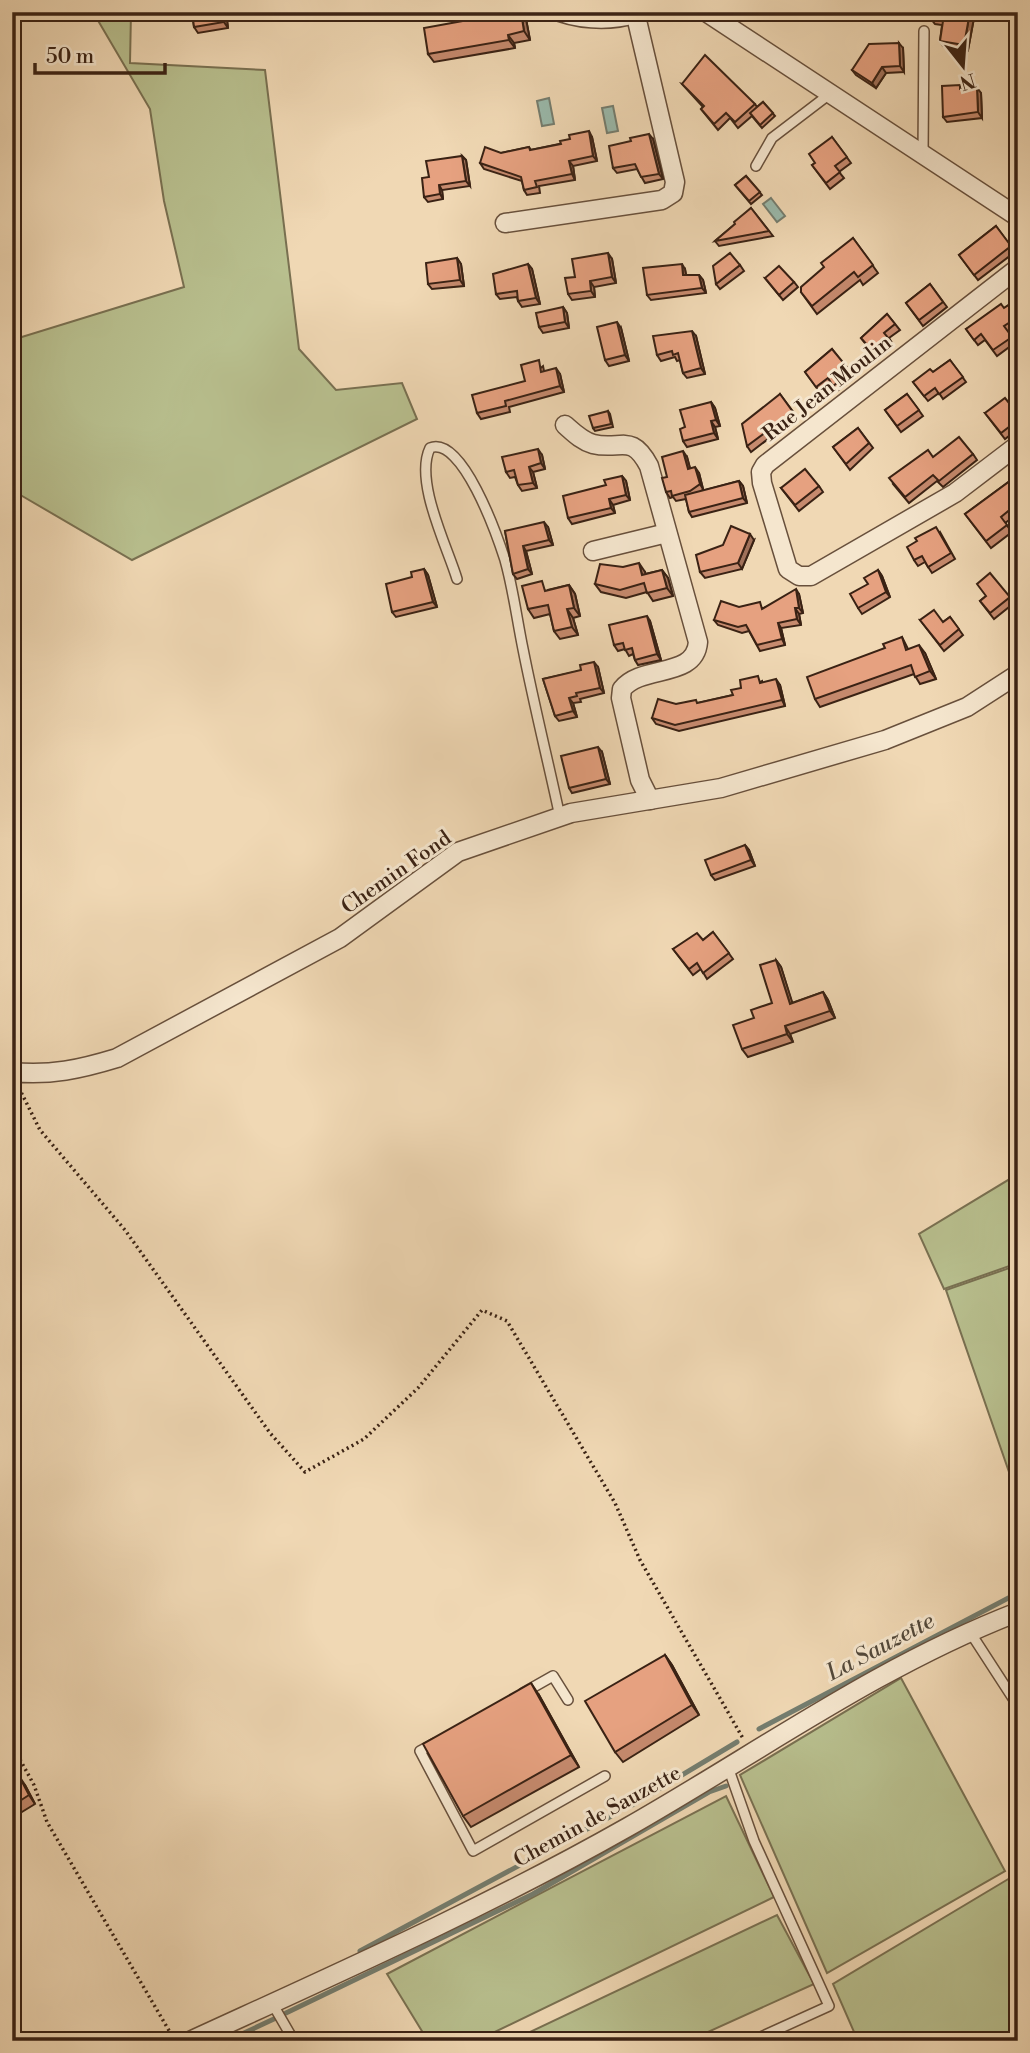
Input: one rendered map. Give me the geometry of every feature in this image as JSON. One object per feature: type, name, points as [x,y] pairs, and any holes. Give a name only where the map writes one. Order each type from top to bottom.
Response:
[{"type":"street","points":[[706,12],[1018,217]]},
{"type":"street","points":[[505,223],[662,200],[673,193],[675,182],[635,15]]},
{"type":"street","name":"Rue Jean Moulin","points":[[1018,268],[765,465],[761,472],[762,483],[788,569],[799,576],[811,576],[955,493],[1018,444]]},
{"type":"street","points":[[565,425],[580,439],[594,444],[630,444],[641,451],[649,466],[698,642],[697,651],[685,665],[636,676],[622,689],[640,780],[650,800]]},
{"type":"street","points":[[593,551],[667,533]]},
{"type":"street","name":"Chemin Fond","points":[[15,1079],[78,1070],[117,1058],[340,938],[458,852],[560,817],[721,788],[885,740],[967,707],[1018,674]]},
{"type":"street","name":"Chemin de Sauzette","points":[[190,2041],[539,1876],[883,1674],[1018,1612]]},
{"type":"lane","points":[[548,12],[567,21],[620,23],[635,15]]},
{"type":"lane","points":[[923,154],[924,31]]},
{"type":"lane","points":[[756,166],[772,138],[831,93]]},
{"type":"lane","points":[[457,579],[432,507],[427,480],[427,454],[430,448],[436,445],[444,446],[463,467],[484,502],[505,561],[560,817]]},
{"type":"lane","points":[[971,1632],[1018,1706]]},
{"type":"lane","points":[[516,1697],[553,1676],[568,1700]]},
{"type":"lane","points":[[444,1738],[420,1751],[473,1851],[605,1776]]},
{"type":"lane","points":[[728,1767],[754,1840],[829,2006],[752,2041]]},
{"type":"lane","points":[[272,2003],[294,2041]]},
{"type":"path","points":[[15,1079],[40,1130],[125,1230],[270,1433],[305,1472],[363,1439],[418,1388],[482,1310],[507,1321],[608,1491],[639,1560],[751,1752]]},
{"type":"path","points":[[12,1745],[34,1785],[47,1822],[176,2041]]},
{"type":"green space","points":[[93,12],[131,12],[130,63],[265,70],[299,349],[336,390],[402,383],[417,419],[132,560],[17,493],[12,495],[12,340],[184,287],[164,201],[150,109]]},
{"type":"green space","points":[[1018,1174],[1018,1263],[944,1289],[919,1234]]},
{"type":"green space","points":[[1018,1265],[1018,1498],[946,1290]]},
{"type":"green space","points":[[901,1678],[1005,1871],[827,1973],[740,1775]]},
{"type":"green space","points":[[726,1796],[774,1897],[476,2041],[428,2041],[387,1974]]},
{"type":"green space","points":[[1010,1878],[1018,1891],[1018,2041],[858,2041],[833,1984]]},
{"type":"green space","points":[[777,1915],[814,1984],[688,2041],[511,2041]]},
{"type":"shaded area","points":[[549,98],[554,124],[542,126],[537,101]]},
{"type":"shaded area","points":[[613,106],[618,131],[607,133],[602,108]]},
{"type":"shaded area","points":[[771,198],[785,216],[777,222],[763,204]]},
{"type":"building","points":[[192,12],[222,12],[224,22],[194,27]]},
{"type":"building","points":[[521,12],[524,31],[508,35],[509,40],[428,54],[424,28]]},
{"type":"building","points":[[932,12],[970,12],[964,45],[940,41],[943,21],[931,19]]},
{"type":"building","points":[[899,43],[900,66],[882,67],[872,83],[852,70],[869,44]]},
{"type":"building","points":[[705,55],[755,104],[735,122],[726,113],[714,124],[701,109],[704,106],[682,84]]},
{"type":"building","points":[[960,85],[960,89],[977,88],[978,112],[943,117],[942,86]]},
{"type":"building","points":[[763,102],[773,113],[760,125],[750,113]]},
{"type":"building","points":[[589,131],[593,156],[569,161],[572,174],[535,181],[537,187],[524,190],[521,177],[480,163],[485,147],[501,153],[529,147],[530,150],[561,144],[560,141],[570,139],[569,135]]},
{"type":"building","points":[[649,134],[659,174],[641,177],[635,164],[613,168],[609,146]]},
{"type":"building","points":[[832,137],[847,157],[835,166],[840,172],[826,183],[812,165],[815,163],[809,154]]},
{"type":"building","points":[[462,156],[466,181],[439,185],[440,194],[424,197],[422,178],[429,177],[426,161]]},
{"type":"building","points":[[746,176],[760,192],[749,201],[735,185]]},
{"type":"building","points":[[751,208],[769,231],[715,241],[735,224],[734,222]]},
{"type":"building","points":[[996,226],[1011,246],[974,275],[959,255]]},
{"type":"building","points":[[853,238],[873,265],[858,277],[854,272],[812,306],[801,292],[801,287],[824,267],[821,263]]},
{"type":"building","points":[[608,253],[612,277],[590,281],[591,291],[568,294],[565,278],[575,277],[572,259]]},
{"type":"building","points":[[730,253],[740,265],[716,284],[713,266]]},
{"type":"building","points":[[457,258],[460,280],[428,284],[426,263]]},
{"type":"building","points":[[528,264],[536,298],[518,301],[517,291],[496,294],[493,274]]},
{"type":"building","points":[[682,264],[683,275],[699,275],[702,288],[647,295],[643,268]]},
{"type":"building","points":[[779,266],[794,282],[779,295],[765,278]]},
{"type":"building","points":[[930,284],[943,302],[919,320],[906,303]]},
{"type":"building","points":[[1018,299],[1018,317],[1004,326],[1012,337],[993,350],[981,334],[974,340],[966,329],[1001,304],[1004,308]]},
{"type":"building","points":[[563,307],[565,322],[539,327],[536,313]]},
{"type":"building","points":[[887,314],[895,324],[884,333],[890,340],[874,353],[861,338]]},
{"type":"building","points":[[617,322],[625,355],[605,360],[597,327]]},
{"type":"building","points":[[692,331],[701,368],[683,373],[678,353],[673,355],[672,351],[657,355],[653,336]]},
{"type":"building","points":[[832,349],[851,372],[833,386],[828,378],[816,387],[805,372]]},
{"type":"building","points":[[539,360],[541,372],[556,368],[560,386],[505,401],[506,406],[477,413],[472,395],[525,381],[521,365]]},
{"type":"building","points":[[950,360],[963,377],[939,394],[935,388],[924,396],[913,382],[930,369],[933,372]]},
{"type":"building","points":[[780,394],[793,412],[747,446],[742,424]]},
{"type":"building","points":[[907,394],[919,410],[897,426],[885,410]]},
{"type":"building","points":[[1005,398],[1018,414],[1018,420],[1001,433],[985,413]]},
{"type":"building","points":[[711,402],[716,420],[711,421],[714,433],[683,441],[680,429],[685,427],[680,410]]},
{"type":"building","points":[[608,411],[611,424],[593,428],[589,416]]},
{"type":"building","points":[[858,428],[869,443],[846,464],[833,447]]},
{"type":"building","points":[[959,437],[973,454],[939,481],[933,475],[905,497],[889,478],[928,450],[933,457]]},
{"type":"building","points":[[538,449],[541,463],[529,467],[533,483],[518,485],[514,470],[506,472],[502,457]]},
{"type":"building","points":[[683,451],[688,469],[695,467],[700,484],[690,491],[672,496],[671,491],[666,492],[662,478],[667,477],[662,457]]},
{"type":"building","points":[[805,469],[819,486],[795,505],[781,488]]},
{"type":"building","points":[[1018,475],[1018,503],[1001,517],[1007,525],[986,541],[965,514]]},
{"type":"building","points":[[622,476],[626,495],[609,499],[611,508],[568,518],[563,496],[606,485],[604,480]]},
{"type":"building","points":[[739,481],[743,498],[689,512],[685,495]]},
{"type":"building","points":[[544,522],[549,540],[523,546],[528,569],[513,574],[505,531]]},
{"type":"building","points":[[731,526],[750,534],[738,563],[700,572],[696,555],[723,545]]},
{"type":"building","points":[[936,527],[951,553],[928,567],[922,556],[914,560],[907,547],[917,541],[915,538]]},
{"type":"building","points":[[639,563],[642,575],[662,570],[667,588],[647,593],[644,583],[620,590],[595,584],[600,564],[623,567]]},
{"type":"building","points":[[424,569],[433,602],[392,612],[386,584],[412,577],[411,572]]},
{"type":"building","points":[[878,570],[886,592],[858,608],[850,594],[868,584],[864,578]]},
{"type":"building","points":[[990,573],[1010,597],[990,613],[980,601],[986,596],[977,584]]},
{"type":"building","points":[[542,581],[545,591],[569,585],[574,608],[567,609],[572,627],[554,631],[548,605],[528,609],[522,586]]},
{"type":"building","points":[[796,589],[799,608],[795,608],[797,619],[778,623],[782,639],[757,645],[746,625],[738,627],[714,620],[721,601],[739,607],[760,602],[762,609]]},
{"type":"building","points":[[934,610],[943,622],[950,617],[959,629],[940,645],[920,620]]},
{"type":"building","points":[[647,616],[657,654],[635,660],[632,648],[625,650],[623,643],[614,645],[609,625]]},
{"type":"building","points":[[902,637],[906,650],[919,645],[930,671],[915,677],[911,665],[815,699],[807,677],[885,648],[883,644]]},
{"type":"building","points":[[594,662],[600,688],[576,693],[577,696],[569,698],[573,711],[555,716],[543,679],[581,670],[580,665]]},
{"type":"building","points":[[758,676],[760,683],[776,679],[782,700],[675,725],[652,718],[658,699],[676,704],[696,700],[697,703],[733,695],[731,690],[741,688],[740,680]]},
{"type":"building","points":[[598,747],[606,779],[569,788],[561,756]]},
{"type":"building","points":[[745,845],[751,860],[711,875],[705,860]]},
{"type":"building","points":[[713,932],[729,953],[703,973],[697,963],[689,969],[673,949],[697,933],[703,940]]},
{"type":"building","points":[[776,960],[790,1004],[823,992],[830,1011],[785,1026],[787,1034],[742,1049],[733,1025],[754,1018],[751,1010],[772,1003],[760,965]]},
{"type":"building","points":[[665,1655],[692,1705],[615,1752],[585,1701]]},
{"type":"building","points":[[531,1683],[571,1755],[463,1816],[423,1744]]},
{"type":"building","points":[[19,1776],[29,1795],[12,1806],[12,1780]]},
{"type":"waterway","name":"La Sauzette","points":[[759,1729],[1018,1593]]},
{"type":"waterway","name":"La Sauzette","points":[[632,1805],[737,1742]]},
{"type":"waterway","points":[[286,2013],[533,1894],[709,1792],[726,1786]]},
{"type":"waterway","name":"La Sauzette","points":[[360,1951],[615,1814]]},
{"type":"waterway","name":"La Sauzette","points":[[227,2041],[276,2018]]}]
